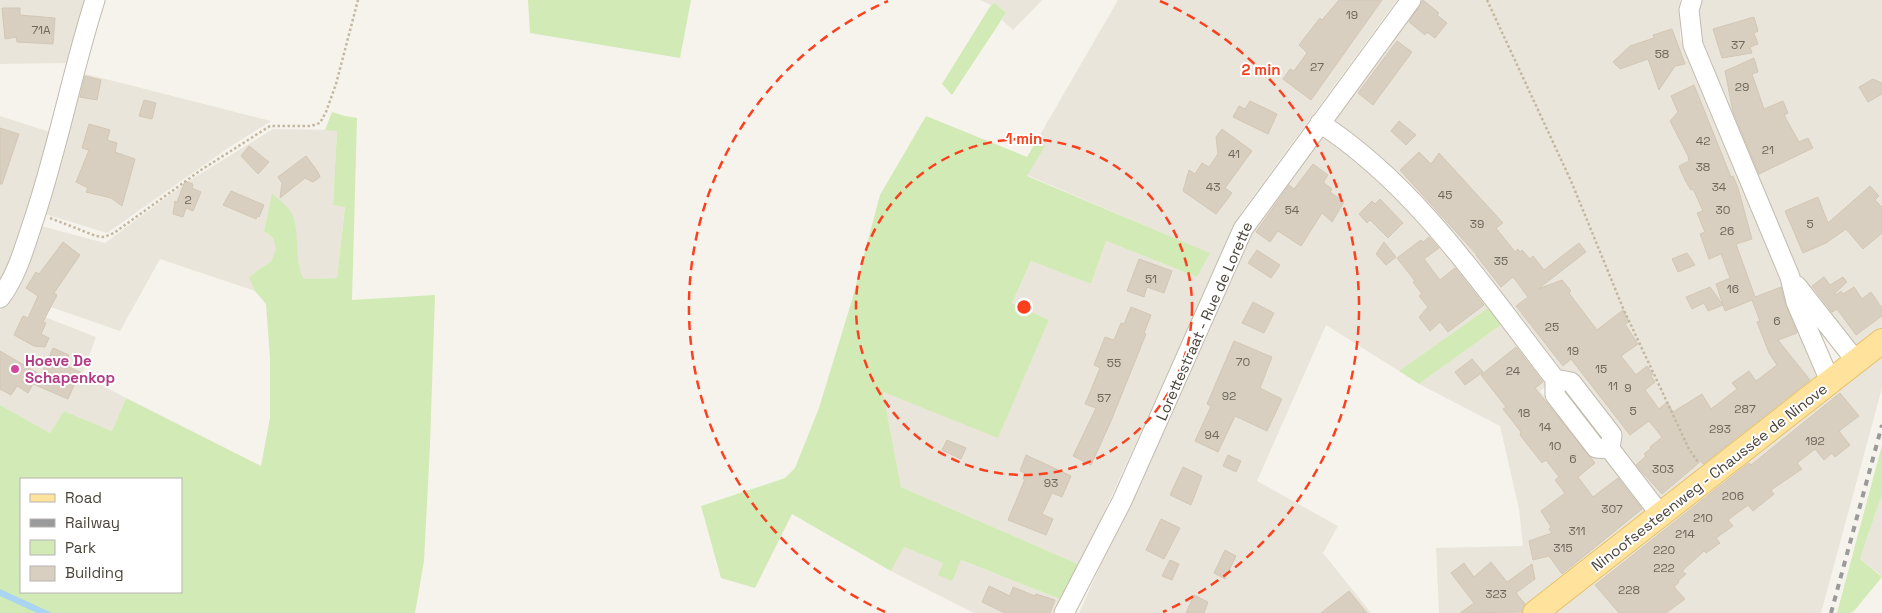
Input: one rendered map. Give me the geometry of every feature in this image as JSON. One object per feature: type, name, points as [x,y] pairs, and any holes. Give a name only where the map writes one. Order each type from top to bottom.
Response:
[{"type":"main road","name":"Ninoofsesteenweg - Chaussée de Ninove","points":[[1536,613],[1882,341]]},
{"type":"street","points":[[0,298],[18,267],[50,172],[78,57],[95,0]]},
{"type":"street","name":"Lorettestraat - Rue de Lorette","points":[[1064,613],[1122,501],[1237,240],[1252,216],[1411,0]]},
{"type":"street","points":[[1692,0],[1689,10],[1693,45],[1790,277],[1796,302],[1830,381]]},
{"type":"street","points":[[1320,123],[1338,135],[1391,180],[1412,201],[1555,379],[1555,395],[1596,448],[1610,449],[1660,514]]},
{"type":"street","points":[[1790,277],[1831,332],[1856,361]]},
{"type":"street","points":[[1814,345],[1831,332]]},
{"type":"path","points":[[36,214],[67,223],[96,236],[104,237],[114,233],[201,170],[270,126],[311,126],[320,123],[336,84],[358,0]]},
{"type":"path","points":[[1487,0],[1571,181],[1623,308],[1689,449],[1708,477]]},
{"type":"shaded area","points":[[0,0],[86,0],[67,63],[0,64]]},
{"type":"shaded area","points":[[980,0],[1042,0],[1013,30],[1002,20],[1006,13],[995,3],[991,5]]},
{"type":"shaded area","points":[[1118,0],[1397,0],[1241,213],[1080,565],[901,487],[883,392],[998,437],[1049,320],[1012,303],[1031,261],[1091,284],[1106,241],[1197,277],[1209,253],[1027,175],[1044,146],[1037,140]]},
{"type":"shaded area","points":[[1419,0],[1680,0],[1680,38],[1770,255],[1782,279],[1820,379],[1657,504],[1617,450],[1621,438],[1567,370],[1559,376],[1332,121]]},
{"type":"shaded area","points":[[1697,0],[1882,0],[1882,329],[1858,347],[1846,342],[1792,268],[1697,41]]},
{"type":"shaded area","points":[[78,72],[271,121],[231,146],[107,233],[45,214]]},
{"type":"shaded area","points":[[0,116],[53,133],[6,272],[0,283]]},
{"type":"shaded area","points":[[273,129],[337,130],[333,205],[345,206],[337,278],[304,279],[300,274],[291,212],[272,194],[264,231],[273,238],[277,249],[271,262],[259,269],[250,278],[255,291],[160,259],[120,331],[45,305],[40,315],[96,337],[82,375],[126,398],[112,431],[64,411],[50,433],[0,405],[0,310],[30,263],[41,226],[105,243],[187,182]]},
{"type":"shaded area","points":[[1332,137],[1366,162],[1492,305],[1399,371],[1326,325],[1257,481],[1338,526],[1323,553],[1371,613],[1079,613],[1249,237],[1321,138]]},
{"type":"shaded area","points":[[1505,322],[1552,382],[1540,391],[1594,458],[1601,453],[1652,509],[1523,613],[1439,613],[1436,548],[1523,546],[1519,509],[1500,426],[1419,384]]},
{"type":"shaded area","points":[[1882,353],[1882,388],[1821,613],[1552,613]]},
{"type":"shaded area","points":[[1882,494],[1882,576],[1860,559]]},
{"type":"shaded area","points":[[904,547],[943,563],[952,581],[960,560],[1060,599],[1053,613],[974,613],[891,571]]},
{"type":"green space","points":[[528,0],[691,0],[680,58],[530,33]]},
{"type":"green space","points":[[995,3],[1006,13],[952,95],[942,84],[991,5]]},
{"type":"green space","points":[[332,112],[357,118],[352,300],[435,295],[424,561],[415,613],[0,613],[0,405],[50,433],[64,411],[112,431],[126,398],[261,466],[270,418],[270,358],[266,304],[255,291],[249,278],[271,262],[276,249],[273,238],[264,231],[272,193],[292,213],[296,229],[299,265],[304,279],[337,278],[345,207],[333,205],[337,131],[325,130]]},
{"type":"green space","points":[[926,116],[1027,157],[1037,140],[1045,146],[1027,176],[1210,253],[1197,277],[1106,241],[1091,284],[1031,261],[1012,303],[1049,320],[998,438],[883,392],[901,487],[1080,565],[1060,599],[961,560],[952,581],[938,575],[943,563],[904,547],[891,571],[792,514],[755,588],[721,578],[701,506],[785,478],[795,468],[819,408],[852,300],[880,195]]},
{"type":"green space","points":[[1492,305],[1505,322],[1419,384],[1399,371]]},
{"type":"green space","points":[[1882,445],[1882,494],[1860,559],[1882,577],[1854,611],[1850,613],[1837,613]]},
{"type":"water","points":[[0,589],[52,613],[37,613],[0,596]]},
{"type":"building","points":[[1339,0],[1382,0],[1311,100],[1283,79],[1290,69],[1294,71],[1307,53],[1299,45],[1320,18],[1322,20]]},
{"type":"building","points":[[1423,0],[1439,13],[1437,15],[1447,23],[1435,38],[1427,32],[1425,35],[1409,22]]},
{"type":"building","points":[[2,8],[20,8],[20,15],[55,18],[53,44],[17,42],[16,37],[5,39]]},
{"type":"building","points":[[1754,17],[1758,31],[1754,33],[1758,44],[1750,47],[1752,53],[1722,58],[1713,29]]},
{"type":"building","points":[[1672,29],[1685,64],[1675,66],[1659,90],[1648,59],[1620,69],[1613,62],[1630,46],[1654,38],[1653,35]]},
{"type":"building","points":[[1397,41],[1412,52],[1373,105],[1358,93]]},
{"type":"building","points":[[1754,58],[1758,72],[1752,74],[1764,109],[1783,101],[1788,113],[1784,115],[1799,142],[1808,138],[1813,148],[1759,174],[1733,112],[1725,71]]},
{"type":"building","points":[[85,76],[101,80],[97,100],[80,97]]},
{"type":"building","points":[[1873,79],[1882,83],[1882,94],[1868,102],[1859,87]]},
{"type":"building","points":[[1694,85],[1731,177],[1733,176],[1738,188],[1752,239],[1736,244],[1755,297],[1781,287],[1786,306],[1797,333],[1778,340],[1810,380],[1703,464],[1701,461],[1662,494],[1636,465],[1646,456],[1644,454],[1650,447],[1662,437],[1649,421],[1630,435],[1571,359],[1563,366],[1516,306],[1528,297],[1513,277],[1501,287],[1477,255],[1400,170],[1419,152],[1431,164],[1439,153],[1503,223],[1496,228],[1515,252],[1518,249],[1520,252],[1522,250],[1530,259],[1533,256],[1544,270],[1579,243],[1586,252],[1538,289],[1562,280],[1571,291],[1569,293],[1597,330],[1623,310],[1629,322],[1625,324],[1638,344],[1621,356],[1636,375],[1647,366],[1653,374],[1651,376],[1655,382],[1645,390],[1659,409],[1667,402],[1673,412],[1702,394],[1711,409],[1737,389],[1732,383],[1749,371],[1756,381],[1777,365],[1769,353],[1757,322],[1760,321],[1752,300],[1725,311],[1716,284],[1730,278],[1721,254],[1709,259],[1700,234],[1705,232],[1697,213],[1703,211],[1693,189],[1691,190],[1679,166],[1689,161],[1670,121],[1678,112],[1671,96]]},
{"type":"building","points":[[144,100],[156,103],[152,119],[139,116]]},
{"type":"building","points":[[1250,101],[1277,114],[1268,134],[1233,117],[1239,106],[1245,109]]},
{"type":"building","points":[[1399,121],[1416,135],[1406,145],[1391,131]]},
{"type":"building","points":[[89,124],[110,130],[107,140],[117,143],[115,152],[135,159],[122,206],[111,198],[86,192],[88,188],[76,182],[89,150],[82,148]]},
{"type":"building","points":[[0,128],[19,134],[2,184],[0,184]]},
{"type":"building","points":[[1222,129],[1252,151],[1225,188],[1232,193],[1216,214],[1183,191],[1189,170],[1195,174],[1202,163],[1209,167],[1218,154],[1216,137]]},
{"type":"building","points":[[249,146],[269,162],[258,174],[241,156]]},
{"type":"building","points":[[306,156],[320,177],[313,182],[305,178],[280,198],[282,183],[278,177]]},
{"type":"building","points":[[1313,164],[1328,175],[1324,183],[1332,189],[1330,192],[1344,202],[1332,222],[1322,213],[1301,246],[1278,231],[1270,242],[1256,232],[1289,185],[1294,189]]},
{"type":"building","points":[[185,181],[193,184],[192,188],[201,192],[193,211],[186,208],[183,217],[173,214],[175,201],[177,202]]},
{"type":"building","points":[[1870,186],[1879,196],[1875,200],[1882,207],[1882,233],[1863,249],[1846,229],[1826,243],[1803,253],[1785,211],[1818,197],[1828,223]]},
{"type":"building","points":[[231,191],[264,205],[259,217],[257,216],[256,219],[223,205]]},
{"type":"building","points":[[1380,199],[1403,223],[1388,238],[1370,220],[1367,223],[1359,214],[1372,201],[1375,204]]},
{"type":"building","points":[[1429,237],[1439,248],[1424,259],[1440,280],[1455,268],[1484,305],[1448,332],[1440,322],[1430,331],[1419,317],[1428,307],[1419,296],[1422,294],[1413,282],[1415,281],[1397,258],[1421,240],[1423,242]]},
{"type":"building","points":[[63,242],[80,255],[54,293],[57,295],[43,322],[46,323],[41,334],[49,338],[45,347],[34,346],[14,335],[23,316],[28,318],[38,296],[26,288],[36,272],[39,274]]},
{"type":"building","points":[[1384,242],[1396,257],[1386,265],[1376,254]]},
{"type":"building","points":[[1257,250],[1280,265],[1271,278],[1248,263]]},
{"type":"building","points":[[1687,253],[1695,265],[1678,272],[1672,259]]},
{"type":"building","points":[[1139,259],[1172,271],[1164,293],[1147,287],[1144,297],[1127,291]]},
{"type":"building","points":[[1824,277],[1830,285],[1843,277],[1847,282],[1835,293],[1836,295],[1841,291],[1843,294],[1854,287],[1862,299],[1871,292],[1882,308],[1882,316],[1856,335],[1837,309],[1832,312],[1812,286]]},
{"type":"building","points":[[1710,287],[1723,305],[1708,311],[1704,303],[1692,309],[1686,297]]},
{"type":"building","points":[[1253,302],[1274,313],[1264,333],[1242,323]]},
{"type":"building","points":[[1131,307],[1151,315],[1144,333],[1146,334],[1091,465],[1073,456],[1096,408],[1085,404],[1100,368],[1094,365],[1105,337],[1114,340],[1121,323],[1124,324]]},
{"type":"building","points":[[1234,341],[1272,357],[1260,388],[1282,399],[1267,431],[1235,416],[1218,452],[1195,441],[1211,406],[1207,404]]},
{"type":"building","points":[[1516,347],[1543,382],[1535,388],[1595,463],[1578,477],[1593,497],[1618,478],[1642,509],[1562,574],[1549,556],[1533,560],[1529,541],[1552,533],[1549,529],[1551,527],[1541,511],[1565,493],[1555,480],[1559,477],[1546,460],[1542,463],[1520,435],[1521,432],[1503,409],[1506,407],[1481,375]]},
{"type":"building","points":[[53,348],[69,355],[66,361],[70,363],[69,367],[80,372],[68,399],[33,384],[28,393],[17,386],[11,395],[0,389],[0,351],[41,375]]},
{"type":"building","points":[[1472,359],[1483,372],[1465,385],[1455,372]]},
{"type":"building","points":[[1840,393],[1859,416],[1839,431],[1850,445],[1835,457],[1832,453],[1824,460],[1815,449],[1797,463],[1802,469],[1771,490],[1774,494],[1753,511],[1748,505],[1728,520],[1733,526],[1716,538],[1720,543],[1706,553],[1704,551],[1682,571],[1686,574],[1674,587],[1685,599],[1666,613],[1619,613],[1595,585],[1749,463],[1751,465]]},
{"type":"building","points":[[947,440],[966,448],[961,459],[942,450]]},
{"type":"building","points":[[1026,455],[1071,476],[1062,497],[1052,493],[1042,514],[1053,519],[1046,535],[1008,520],[1025,479],[1023,479],[1025,473],[1020,471]]},
{"type":"building","points":[[1228,455],[1241,461],[1236,472],[1223,466]]},
{"type":"building","points":[[1183,467],[1202,476],[1191,505],[1170,495]]},
{"type":"building","points":[[1161,519],[1180,528],[1164,559],[1146,550]]},
{"type":"building","points":[[1225,550],[1236,556],[1225,579],[1214,573]]},
{"type":"building","points":[[1170,560],[1179,564],[1172,580],[1162,576]]},
{"type":"building","points":[[1491,562],[1507,582],[1532,564],[1535,579],[1516,593],[1525,604],[1522,612],[1460,613],[1474,603],[1451,573],[1464,563],[1474,577]]},
{"type":"building","points":[[989,586],[1010,596],[1013,587],[1035,596],[1036,594],[1055,600],[1050,613],[1005,613],[982,602]]},
{"type":"building","points":[[1349,591],[1367,613],[1321,613]]},
{"type":"building","points":[[1194,595],[1208,602],[1204,613],[1186,613]]},
{"type":"railway","points":[[1831,613],[1882,425]]},
{"type":"place","name":"Hoeve De Schapenkop","points":[[15,369]]}]
